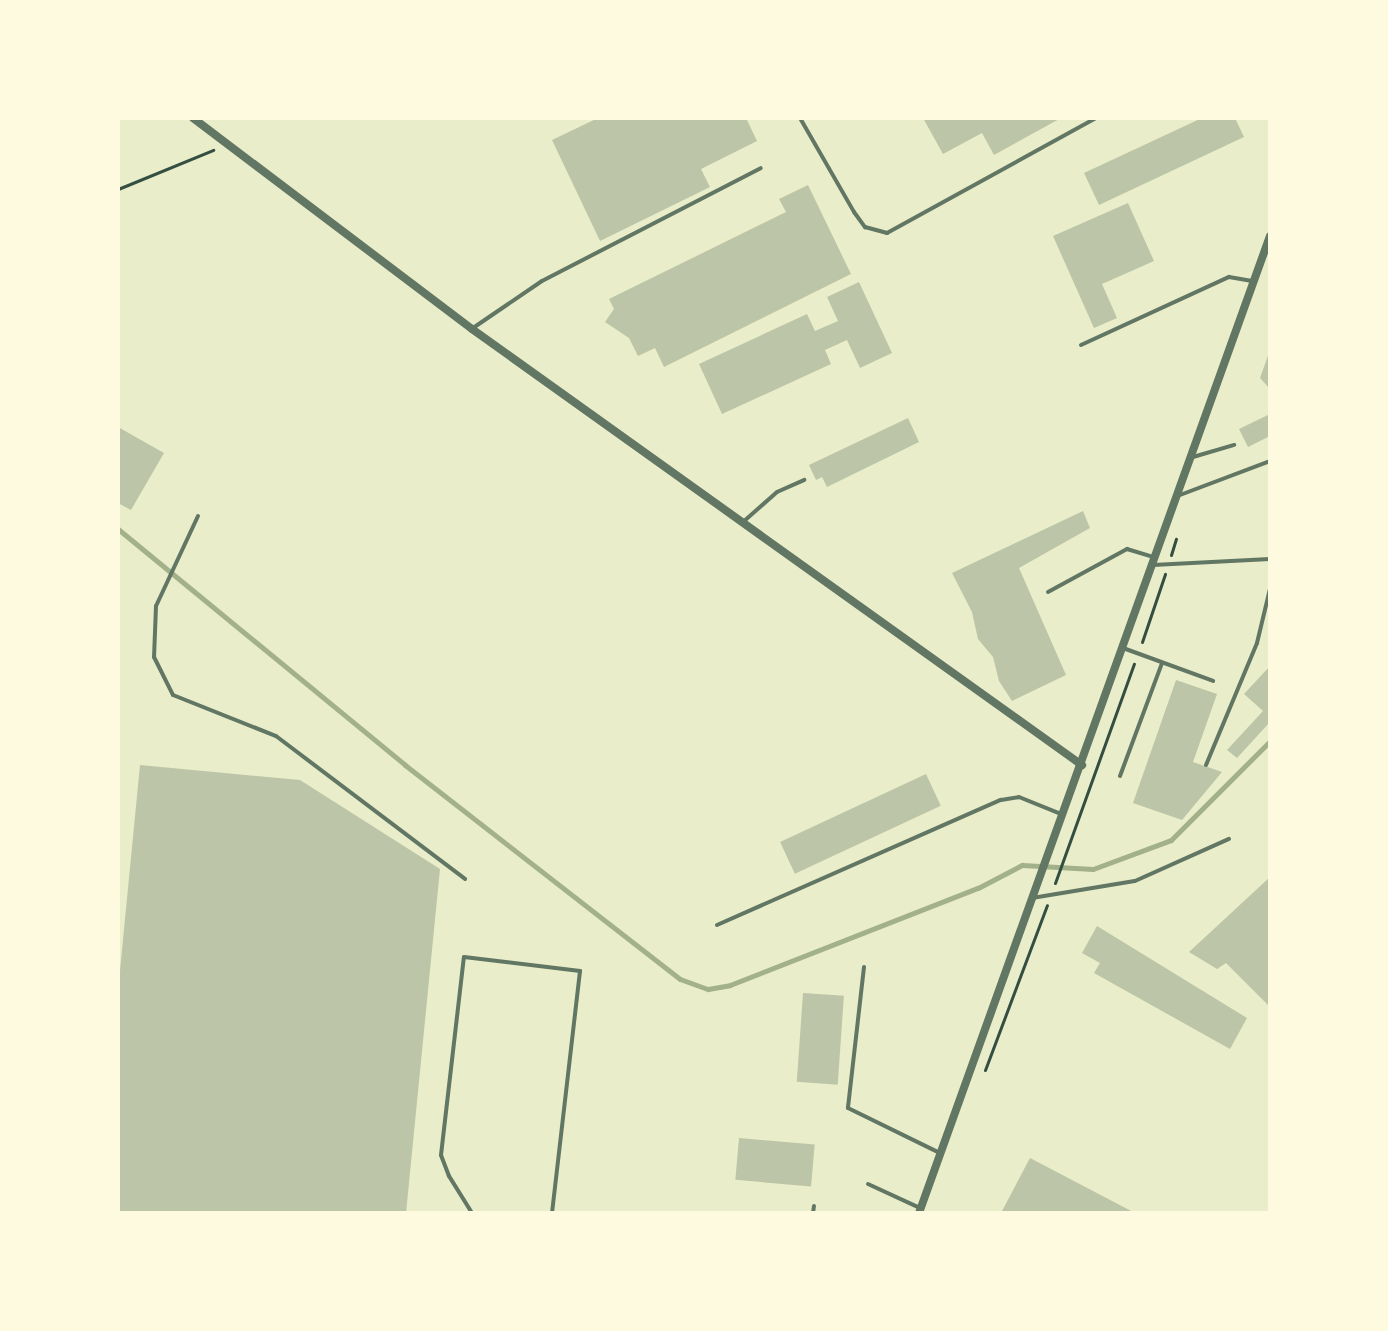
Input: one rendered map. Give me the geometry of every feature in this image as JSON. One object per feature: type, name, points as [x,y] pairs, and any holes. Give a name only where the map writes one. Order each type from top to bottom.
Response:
[{"type":"street","points":[[193,118],[491,343],[1082,765]]},
{"type":"street","points":[[920,1210],[1270,236]]},
{"type":"lane","points":[[800,118],[865,227],[887,233],[1096,118]]},
{"type":"lane","points":[[472,329],[542,281],[761,168]]},
{"type":"lane","points":[[1081,345],[1229,277],[1254,282]]},
{"type":"lane","points":[[1191,458],[1234,445]]},
{"type":"lane","points":[[1177,496],[1270,461]]},
{"type":"lane","points":[[743,522],[777,492],[804,480]]},
{"type":"lane","points":[[198,516],[173,562],[156,606],[154,657],[173,695],[276,736],[465,879]]},
{"type":"lane","points":[[1048,592],[1127,549],[1154,562],[1270,559]]},
{"type":"lane","points":[[1206,765],[1257,643],[1270,589]]},
{"type":"lane","points":[[1123,648],[1213,681]]},
{"type":"lane","points":[[1120,776],[1162,663]]},
{"type":"lane","points":[[717,925],[1001,800],[1019,797],[1062,814]]},
{"type":"lane","points":[[1030,899],[1135,881],[1229,839]]},
{"type":"lane","points":[[472,1213],[449,1176],[441,1155],[464,957],[580,971],[552,1213]]},
{"type":"lane","points":[[864,967],[848,1108],[940,1153]]},
{"type":"lane","points":[[868,1184],[920,1210]]},
{"type":"lane","points":[[813,1213],[814,1206]]},
{"type":"path","points":[[118,189],[213,150]]},
{"type":"path","points":[[1144,637],[1163,579]]},
{"type":"path","points":[[982,1080],[1132,670]]},
{"type":"building","points":[[598,118],[746,118],[757,141],[701,169],[710,187],[600,241],[552,140]]},
{"type":"building","points":[[923,118],[1061,118],[994,155],[982,133],[943,154]]},
{"type":"building","points":[[1202,118],[1235,118],[1244,137],[1099,205],[1084,173]]},
{"type":"building","points":[[808,185],[851,274],[664,367],[655,348],[638,356],[629,338],[605,322],[614,309],[609,299],[786,212],[779,199]]},
{"type":"building","points":[[1128,203],[1154,261],[1102,284],[1117,318],[1094,328],[1053,236]]},
{"type":"building","points":[[859,282],[892,353],[860,368],[847,340],[825,350],[831,364],[722,414],[699,364],[807,314],[815,331],[838,321],[827,297]]},
{"type":"building","points":[[1270,350],[1270,389],[1260,378]]},
{"type":"building","points":[[1270,414],[1270,436],[1248,447],[1239,429]]},
{"type":"building","points":[[908,418],[919,442],[827,487],[822,477],[816,480],[809,465]]},
{"type":"building","points":[[118,427],[164,453],[131,510],[118,503]]},
{"type":"building","points":[[1083,511],[1090,528],[1019,568],[1066,675],[1012,701],[999,681],[993,657],[978,639],[972,612],[952,573]]},
{"type":"building","points":[[1270,666],[1270,722],[1237,758],[1227,750],[1263,711],[1244,694]]},
{"type":"building","points":[[1176,680],[1217,694],[1193,762],[1222,772],[1182,820],[1133,803]]},
{"type":"building","points":[[140,765],[300,780],[440,869],[406,1213],[118,1213],[118,991]]},
{"type":"building","points":[[926,774],[941,806],[795,874],[780,842]]},
{"type":"building","points":[[1270,877],[1270,1007],[1226,963],[1217,969],[1189,952]]},
{"type":"building","points":[[1097,926],[1247,1018],[1230,1049],[1094,973],[1100,963],[1082,953]]},
{"type":"building","points":[[803,993],[844,996],[838,1085],[797,1082]]},
{"type":"building","points":[[739,1138],[815,1145],[811,1186],[735,1180]]},
{"type":"building","points":[[1030,1158],[1135,1213],[1001,1213]]},
{"type":"waterway","points":[[118,529],[405,765],[680,979],[708,989],[730,985],[978,888],[1022,865],[1093,869],[1171,840],[1270,741]]}]
